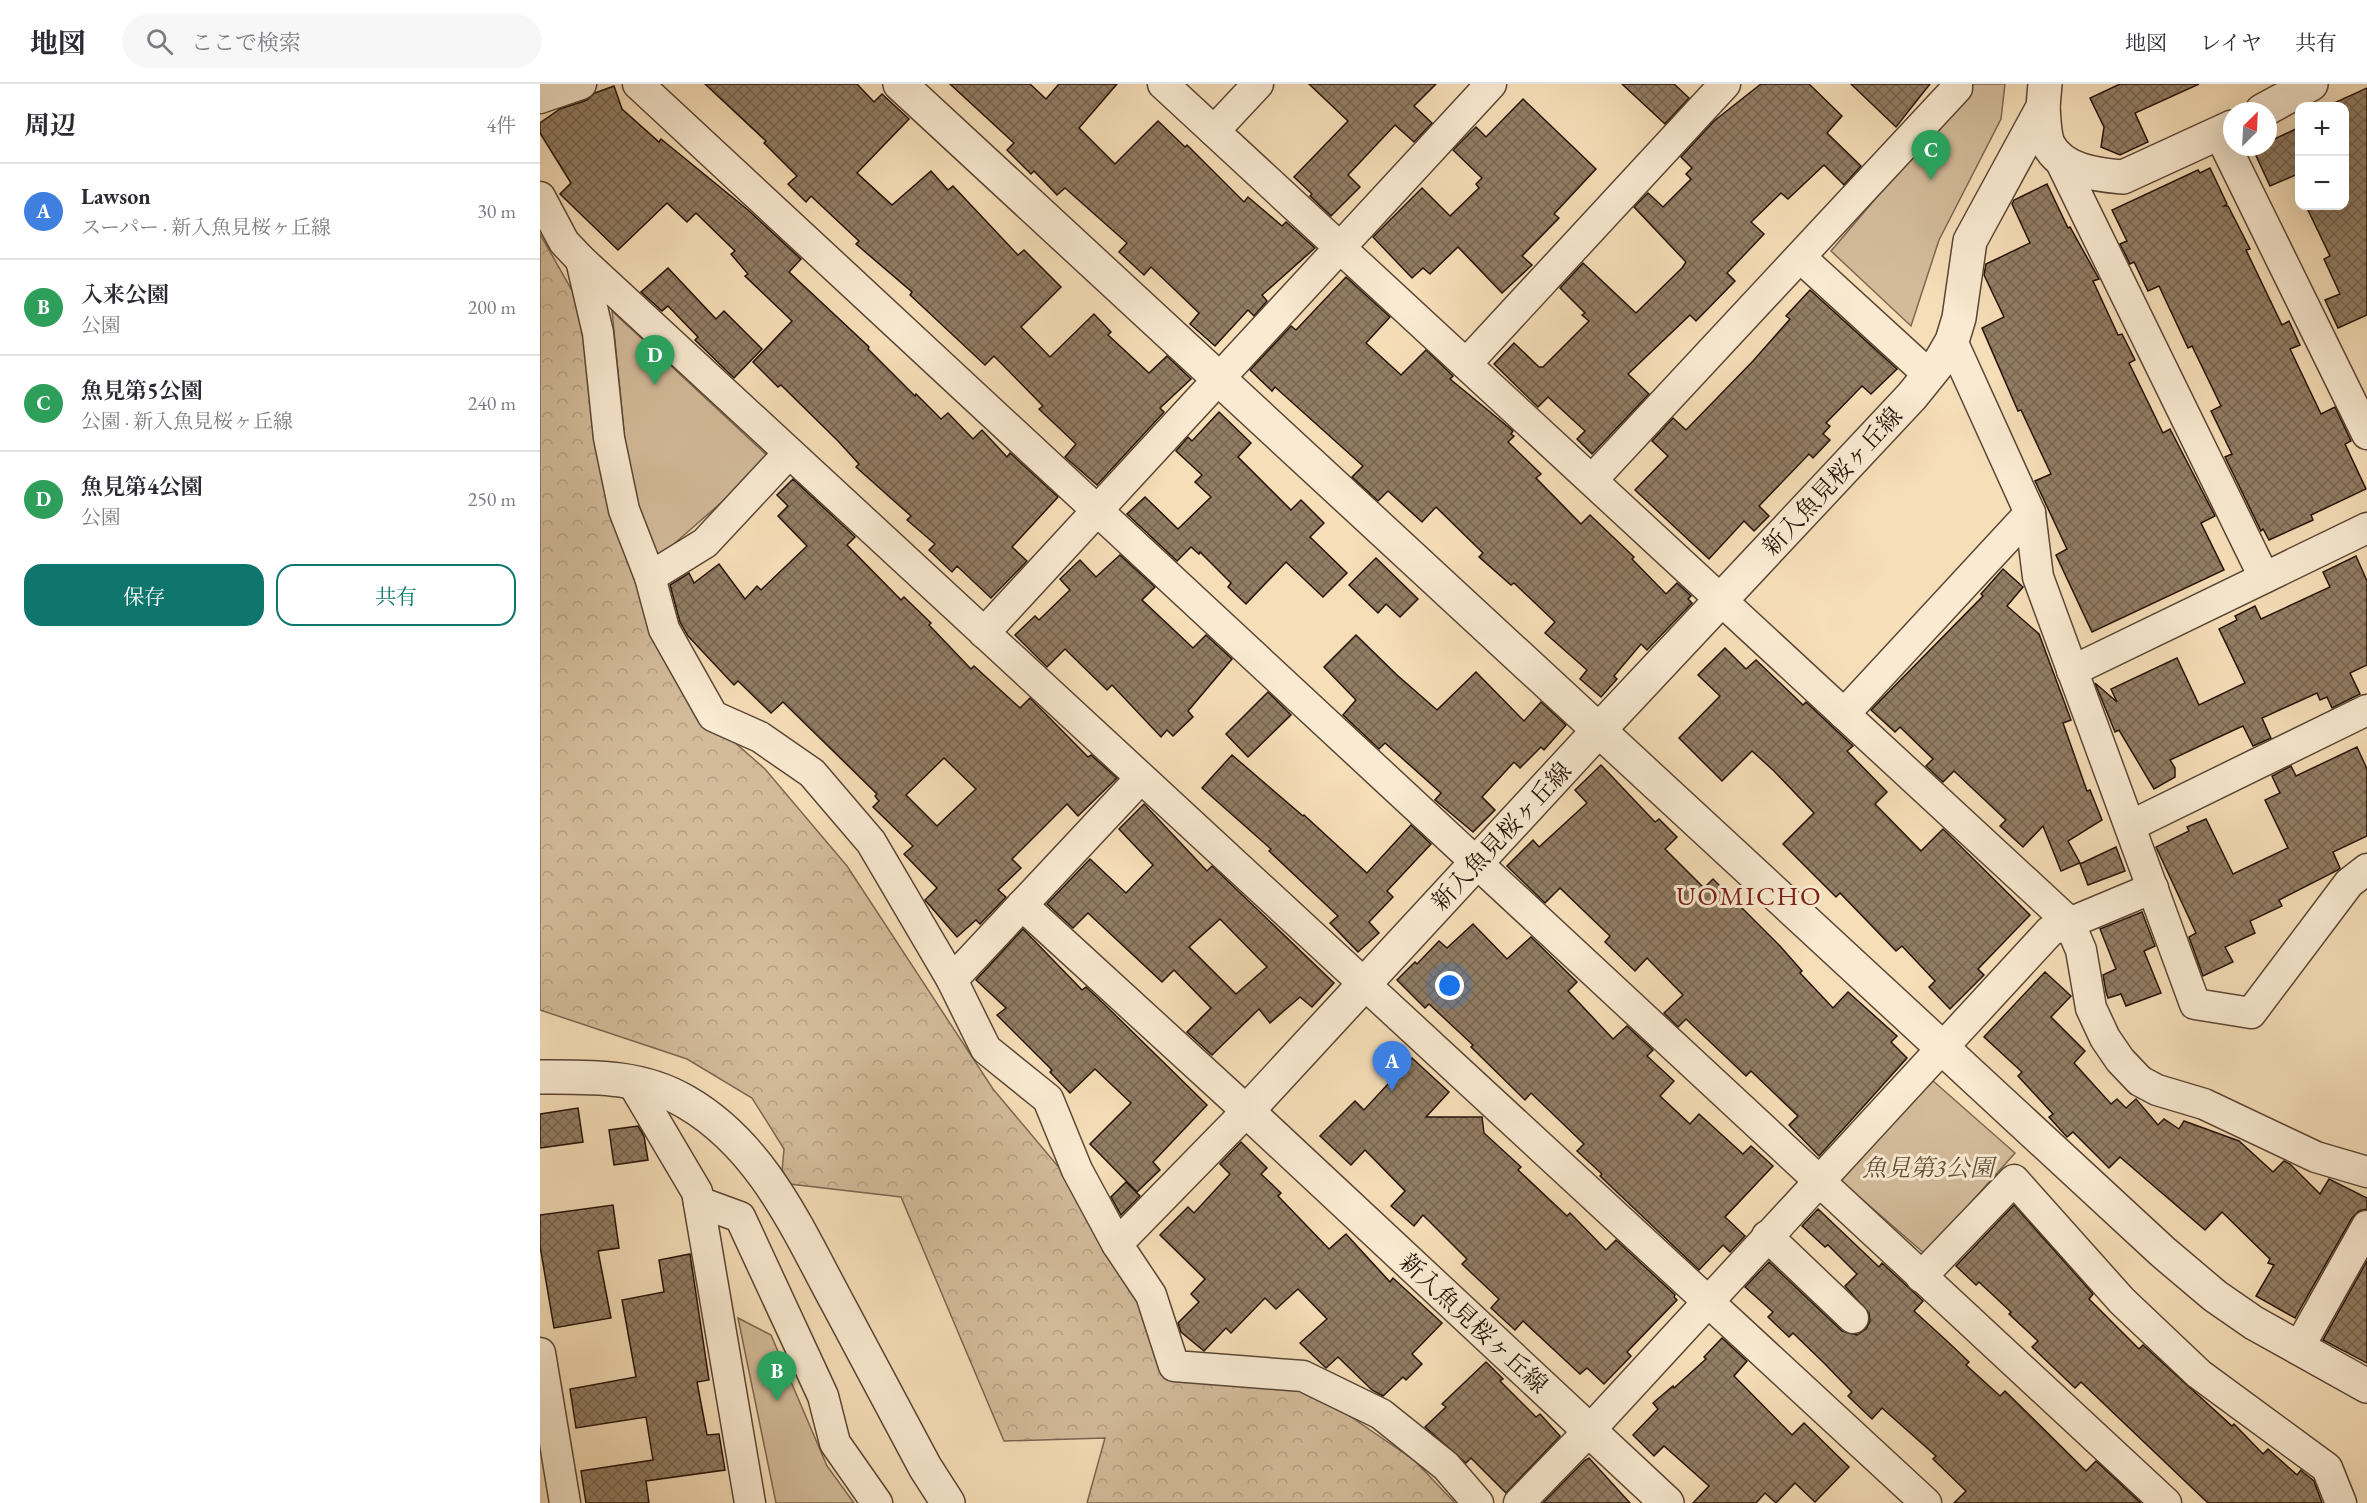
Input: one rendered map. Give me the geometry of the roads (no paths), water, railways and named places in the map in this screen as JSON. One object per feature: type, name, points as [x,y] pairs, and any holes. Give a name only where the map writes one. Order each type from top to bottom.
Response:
[{"type":"street","points":[[540,98],[581,84]]},
{"type":"street","points":[[638,84],[2166,1503]]},
{"type":"street","points":[[900,84],[2163,1252],[2215,1296],[2254,1323],[2367,1386]]},
{"type":"street","points":[[1163,84],[2069,922],[2081,950],[2091,1008],[2100,1028],[2120,1060],[2140,1081],[2157,1090],[2204,1104],[2316,1157],[2367,1172]]},
{"type":"street","points":[[1214,131],[1257,84]]},
{"type":"street","points":[[984,633],[1491,84]]},
{"type":"street","points":[[1466,364],[1725,84]]},
{"type":"street","points":[[1592,480],[1957,88],[1957,84]]},
{"type":"street","points":[[2277,103],[2311,84]]},
{"type":"street","points":[[2044,95],[2048,143],[2058,156],[2264,577]]},
{"type":"street","name":"新入魚見桜ヶ丘線","points":[[1667,1503],[1247,1111],[1929,375],[1952,341],[1959,318],[1970,241],[2044,95]]},
{"type":"street","points":[[2058,156],[2084,172],[2123,177],[2223,131]]},
{"type":"street","points":[[2238,156],[2367,434]]},
{"type":"street","points":[[540,197],[564,242],[580,260],[1926,1503]]},
{"type":"street","points":[[1800,257],[1929,375]]},
{"type":"street","points":[[580,260],[598,333],[609,438],[624,510],[650,577],[664,629],[713,716],[760,737],[812,773],[871,843],[952,980],[986,1049],[1048,1099],[1077,1170],[1117,1244],[1151,1295],[1174,1366],[1304,1376],[1380,1414],[1446,1466],[1478,1503]]},
{"type":"street","points":[[1952,341],[2030,513],[2038,577],[2195,1004],[2251,1013],[2349,883],[2367,869]]},
{"type":"street","points":[[650,577],[705,543],[789,453]]},
{"type":"street","points":[[1844,714],[2030,513]]},
{"type":"street","points":[[2072,671],[2367,528]]},
{"type":"street","points":[[2130,826],[2367,710]]},
{"type":"street","points":[[952,980],[1141,778]]},
{"type":"street","points":[[1519,1503],[1589,1431],[2050,931],[2153,888]]},
{"type":"street","points":[[1022,905],[1247,1111],[1117,1244]]},
{"type":"street","points":[[540,1077],[606,1077],[632,1082],[684,1101],[719,1123],[748,1153],[779,1195],[920,1456],[948,1503]]},
{"type":"street","points":[[632,1082],[697,1192],[750,1503]]},
{"type":"street","points":[[1921,1277],[2014,1180],[2122,1301],[2199,1374],[2327,1468],[2341,1503]]},
{"type":"street","points":[[699,1202],[740,1217],[823,1396],[835,1443],[877,1503]]},
{"type":"street","points":[[2298,1349],[2367,1226]]},
{"type":"street","points":[[1767,1236],[1853,1318]]},
{"type":"street","points":[[540,1353],[565,1503]]},
{"type":"place","name":"魚見第5公園","points":[[1931,180]]},
{"type":"place","name":"魚見第4公園","points":[[655,385]]},
{"type":"place","name":"Lawson","points":[[1392,1091]]},
{"type":"place","name":"入来公園","points":[[777,1401]]},
{"type":"district","name":"UOMICHO","points":[[1749,895]]},
{"type":"park label","name":"魚見第3公園","points":[[1928,1167]]}]
